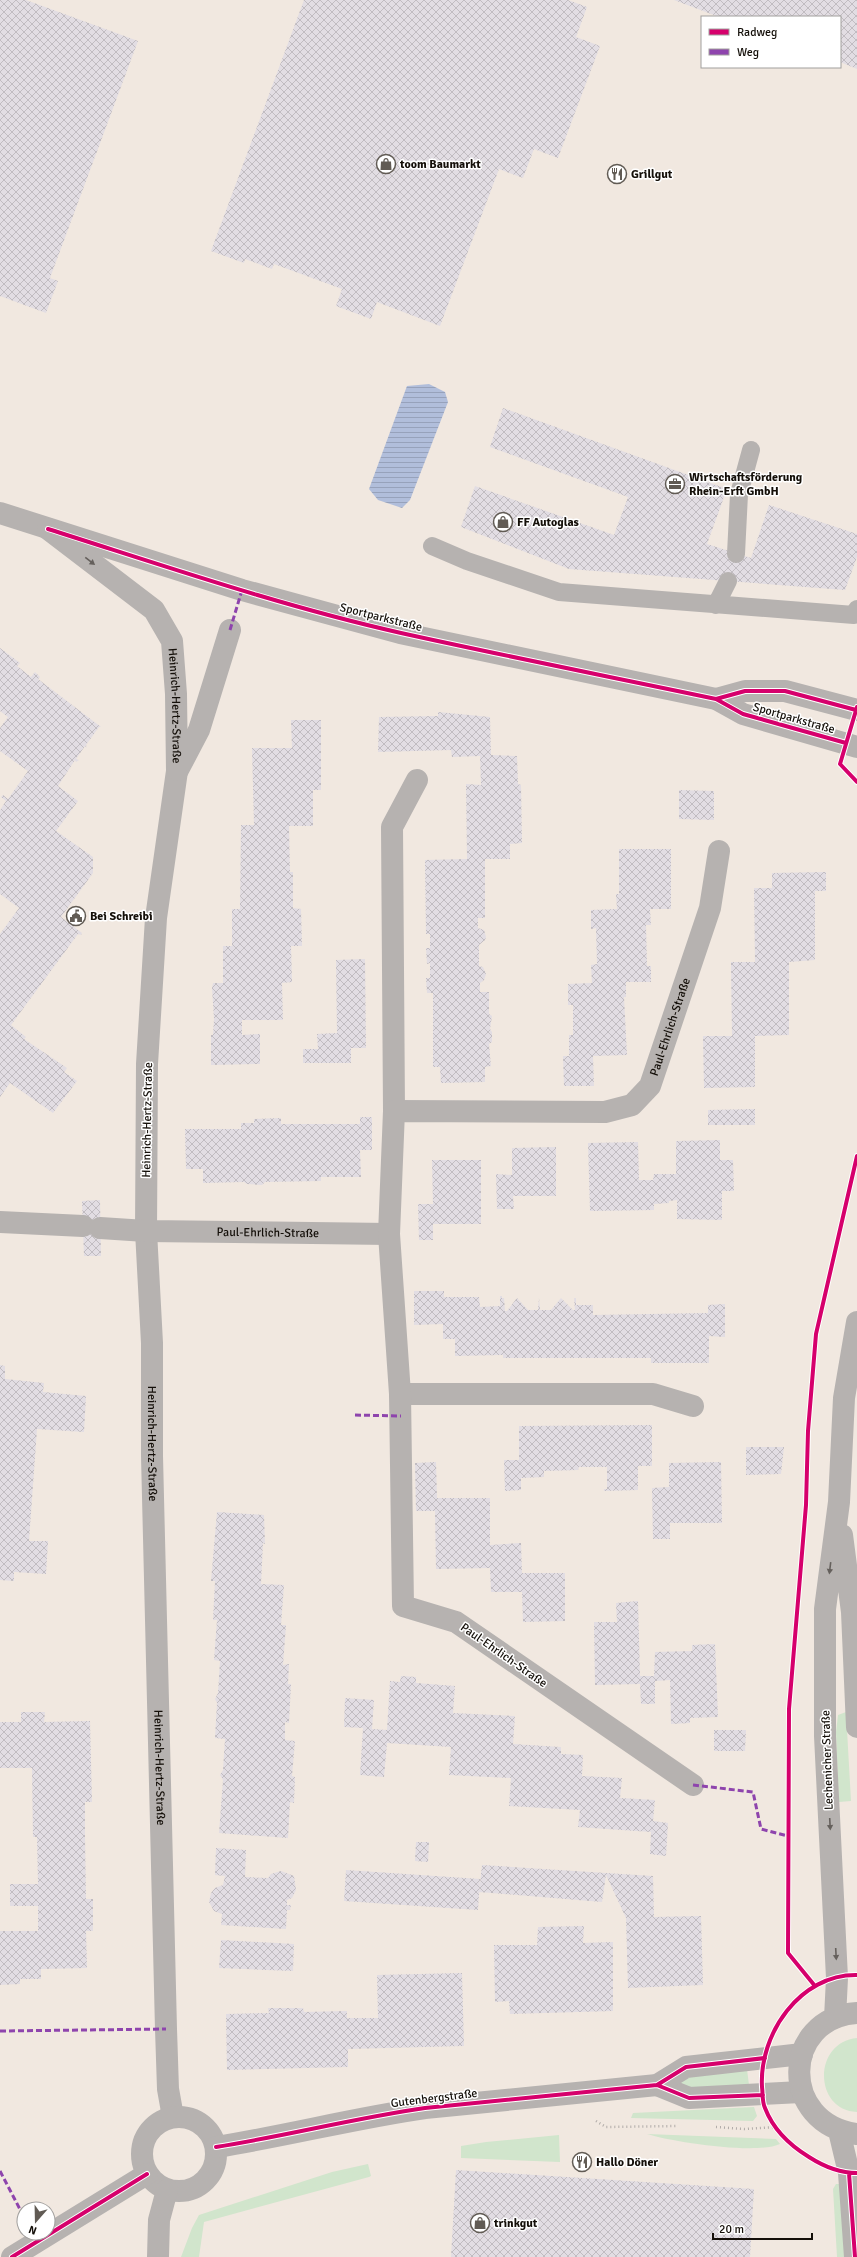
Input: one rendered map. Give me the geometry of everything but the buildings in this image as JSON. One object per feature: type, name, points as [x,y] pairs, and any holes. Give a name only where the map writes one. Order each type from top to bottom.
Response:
[{"type":"street","name":"Sportparkstraße","points":[[0,513],[242,590],[400,632],[716,699],[743,714],[857,747]]},
{"type":"street","name":"Heinrich-Hertz-Straße","points":[[48,529],[154,610],[172,641],[176,694],[177,771],[156,918],[147,1064],[146,1231],[152,1343],[152,1472],[166,2029],[168,2089],[173,2117]]},
{"type":"street","name":"Heinrich-Hertz-Straße","points":[[177,771],[199,730],[230,630]]},
{"type":"street","name":"Sportparkstraße","points":[[716,699],[745,691],[786,691],[857,710]]},
{"type":"street","name":"Paul-Ehrlich-Straße","points":[[417,780],[392,828],[394,1111],[389,1234],[400,1394],[403,1606],[456,1622],[693,1786]]},
{"type":"street","name":"Paul-Ehrlich-Straße","points":[[394,1111],[604,1112],[632,1106],[650,1086],[710,908],[719,851]]},
{"type":"street","name":"Paul-Ehrlich-Straße","points":[[0,1222],[146,1231],[389,1234]]},
{"type":"street","name":"Lechenicher Straße","points":[[835,2018],[837,1978],[826,1736],[825,1609],[839,1502],[844,1398],[857,1322]]},
{"type":"street","points":[[400,1394],[653,1394],[693,1406]]},
{"type":"street","name":"Lechenicher Straße","points":[[839,1502],[852,1612],[857,1727]]},
{"type":"street","points":[[855,2257],[849,2173],[848,2133],[823,2122],[810,2109],[801,2092],[798,2073],[802,2054],[809,2039],[820,2027],[835,2018],[857,2013]]},
{"type":"street","name":"Gutenbergstraße","points":[[216,2147],[279,2137],[418,2109],[657,2085],[686,2067],[802,2054]]},
{"type":"street","name":"Gutenbergstraße","points":[[657,2085],[689,2098],[801,2092]]},
{"type":"street","points":[[173,2117],[185,2117],[196,2121],[212,2137],[216,2147],[216,2160],[212,2173],[204,2183],[192,2190],[180,2192],[167,2190],[155,2184],[147,2174],[142,2162],[141,2150],[144,2138],[152,2128],[161,2121],[173,2117]]},
{"type":"street","points":[[12,2257],[147,2174]]},
{"type":"street","points":[[158,2257],[159,2220],[167,2190]]},
{"type":"lane","points":[[736,554],[739,494],[751,450]]},
{"type":"lane","points":[[432,546],[467,561],[559,592],[854,615],[857,609]]},
{"type":"lane","points":[[716,605],[728,581]]},
{"type":"path","points":[[594,2119],[606,2127],[680,2126]]},
{"type":"path","points":[[710,2126],[744,2129],[776,2127]]},
{"type":"green space","points":[[846,1712],[851,1801],[839,1802],[836,1732],[838,1715]]},
{"type":"green space","points":[[857,2038],[857,2112],[843,2108],[832,2100],[826,2089],[824,2076],[826,2063],[832,2051],[843,2042]]},
{"type":"green space","points":[[747,2069],[749,2085],[677,2088],[674,2079]]},
{"type":"green space","points":[[754,2107],[757,2116],[753,2121],[631,2118],[633,2113]]},
{"type":"green space","points":[[647,2134],[776,2139],[780,2144],[769,2147],[734,2148],[694,2144]]},
{"type":"green space","points":[[559,2135],[560,2162],[461,2158],[461,2146]]},
{"type":"green space","points":[[368,2164],[371,2176],[369,2177],[204,2222],[199,2257],[181,2257],[192,2228],[199,2215],[332,2172]]},
{"type":"green space","points":[[836,2184],[840,2184],[846,2257],[837,2257],[833,2189]]},
{"type":"water","points":[[429,384],[445,392],[448,402],[410,500],[402,508],[378,500],[369,489],[407,386]]},
{"type":"marked path","points":[[230,630],[242,590]]},
{"type":"marked path","points":[[355,1415],[401,1416]]},
{"type":"marked path","points":[[693,1785],[753,1792],[761,1829],[788,1836]]},
{"type":"marked path","points":[[0,2031],[166,2029]]},
{"type":"marked path","points":[[0,2171],[16,2202]]},
{"type":"cycle path","points":[[48,529],[223,585],[312,611],[401,633],[716,699],[743,714],[846,743]]},
{"type":"cycle path","points":[[716,699],[745,691],[785,691],[856,710]]},
{"type":"cycle path","points":[[857,707],[840,764],[857,782]]},
{"type":"cycle path","points":[[815,1986],[788,1953],[789,1709],[806,1505],[808,1431],[816,1334],[857,1156]]},
{"type":"cycle path","points":[[857,1975],[836,1977],[818,1985],[801,1996],[787,2011],[776,2028],[768,2047],[763,2067],[762,2087],[763,2103],[768,2116],[789,2142],[809,2157],[826,2166],[844,2172],[857,2173]]},
{"type":"cycle path","points":[[216,2147],[425,2108],[657,2085],[686,2067],[765,2058]]},
{"type":"cycle path","points":[[657,2085],[689,2098],[763,2095]]},
{"type":"cycle path","points":[[849,2173],[855,2257]]},
{"type":"cycle path","points":[[12,2257],[147,2174]]},
{"type":"place","name":"toom Baumarkt","points":[[386,164]]},
{"type":"place","name":"Grillgut","points":[[617,174]]},
{"type":"place","name":"Wirtschaftsförderung Rhein-Erft GmbH","points":[[675,484]]},
{"type":"place","name":"FF Autoglas","points":[[503,522]]},
{"type":"place","name":"Bei Schreibi","points":[[76,916]]},
{"type":"place","name":"Hallo Döner","points":[[582,2162]]},
{"type":"place","name":"trinkgut","points":[[480,2223]]}]
